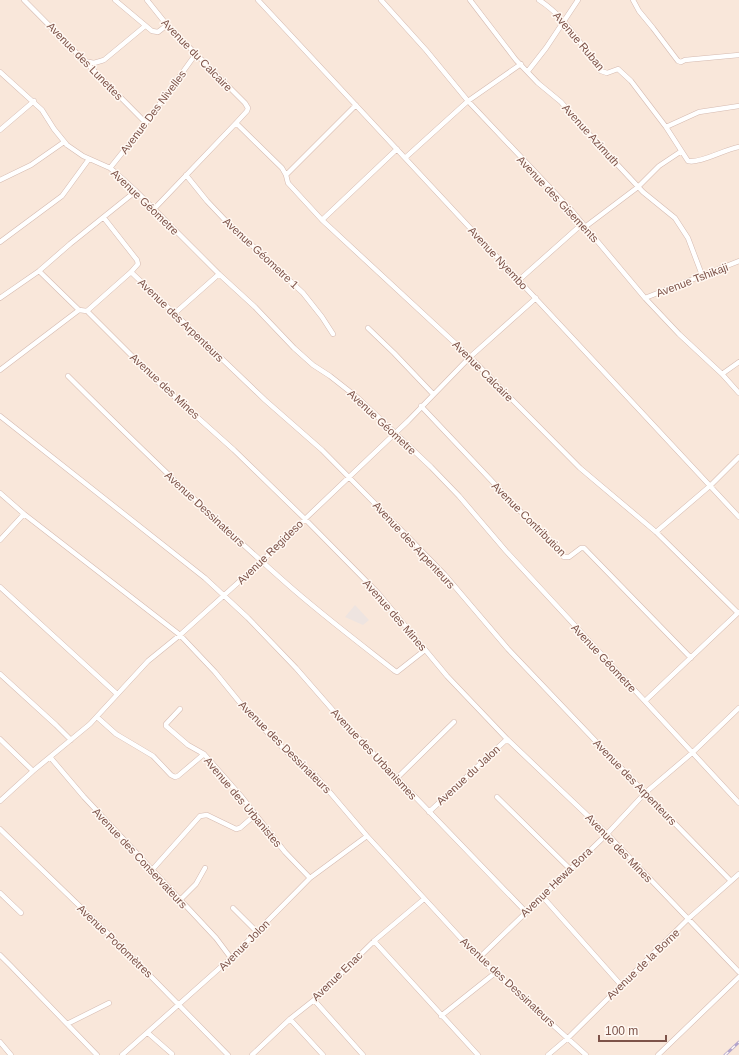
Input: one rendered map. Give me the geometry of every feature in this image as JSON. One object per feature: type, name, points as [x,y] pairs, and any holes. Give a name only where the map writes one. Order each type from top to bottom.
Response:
[{"type":"street","name":"Avenue des Lunettes","points":[[24,0],[146,123]]},
{"type":"street","points":[[115,0],[145,26],[156,32],[167,25]]},
{"type":"street","name":"Avenue du Calcaire","points":[[147,0],[167,25],[195,55],[248,108],[236,124]]},
{"type":"street","name":"Avenue Nyembo","points":[[258,0],[711,485],[739,517]]},
{"type":"street","name":"Avenue des Gisements","points":[[381,0],[426,50],[468,101],[584,225],[645,298],[679,334],[739,392]]},
{"type":"street","name":"Avenue Azimuth","points":[[470,0],[521,64],[544,89],[558,99],[638,187],[671,214],[678,222],[688,238],[702,275]]},
{"type":"street","name":"Avenue Ruban","points":[[539,0],[551,8],[563,21],[601,71],[607,73],[617,69],[629,78],[666,127]]},
{"type":"street","points":[[528,71],[546,48],[578,0]]},
{"type":"street","points":[[633,0],[639,11],[676,60],[681,62],[685,60],[739,55]]},
{"type":"street","points":[[84,61],[94,63],[104,60],[145,26]]},
{"type":"street","name":"Avenue Des Nivelles","points":[[110,168],[146,123],[195,55]]},
{"type":"street","points":[[404,158],[468,101],[521,64]]},
{"type":"street","name":"Avenue Géometre","points":[[0,72],[34,101],[64,142],[89,159],[110,168],[136,191],[153,210],[255,307],[278,333],[303,357],[354,395],[431,467],[459,496],[506,551],[739,803]]},
{"type":"street","points":[[0,130],[34,101]]},
{"type":"street","points":[[286,175],[356,105]]},
{"type":"street","points":[[739,106],[699,112],[666,127],[680,152],[687,160],[691,162],[708,158],[739,147]]},
{"type":"street","points":[[153,210],[236,124]]},
{"type":"street","name":"Avenue Calcaire","points":[[236,124],[282,168],[290,186],[322,220],[470,357],[580,468],[656,532],[738,613]]},
{"type":"street","points":[[0,180],[31,165],[64,142]]},
{"type":"street","points":[[322,220],[397,149]]},
{"type":"street","points":[[519,280],[584,225],[638,187],[659,166],[680,152]]},
{"type":"street","points":[[0,242],[62,196],[89,159]]},
{"type":"street","name":"Avenue Géometre 1","points":[[186,175],[225,220],[303,293],[333,334]]},
{"type":"street","points":[[0,298],[39,271],[136,191]]},
{"type":"street","name":"Avenue des Arpenteurs","points":[[104,218],[137,260],[138,264],[131,272],[265,400],[322,450],[423,552],[508,649],[645,793],[732,881]]},
{"type":"street","name":"Avenue Tshikaji","points":[[645,298],[739,261]]},
{"type":"street","points":[[39,271],[79,310],[87,311],[131,272]]},
{"type":"street","points":[[175,313],[219,274]]},
{"type":"street","name":"Avenue Regideso","points":[[0,801],[97,717],[148,661],[180,635],[262,561],[305,518],[395,434],[470,357],[536,298]]},
{"type":"street","points":[[0,370],[79,310]]},
{"type":"street","name":"Avenue des Mines","points":[[87,311],[158,382],[234,450],[305,518],[378,593],[447,676],[507,739],[607,834],[739,972]]},
{"type":"street","points":[[368,328],[433,394]]},
{"type":"street","points":[[722,374],[739,362]]},
{"type":"street","name":"Avenue Dessinateurs","points":[[68,376],[176,483],[262,561],[335,624],[395,671],[397,672],[402,669],[425,650]]},
{"type":"street","name":"Avenue Contribution","points":[[422,406],[521,512],[553,543],[564,557],[569,557],[581,548],[584,548],[691,658]]},
{"type":"street","points":[[0,416],[205,578],[224,595]]},
{"type":"street","points":[[656,532],[711,485],[739,457]]},
{"type":"street","name":"Avenue des Dessinateurs","points":[[0,493],[24,514],[180,635],[215,672],[250,715],[289,754],[316,776],[367,836],[479,958],[586,1055]]},
{"type":"street","points":[[0,540],[24,514]]},
{"type":"street","points":[[0,587],[117,694]]},
{"type":"street","name":"Avenue des Urbanismes","points":[[224,595],[296,668],[344,724],[526,912]]},
{"type":"street","points":[[645,701],[738,613]]},
{"type":"street","points":[[0,674],[71,740]]},
{"type":"street","points":[[180,709],[166,724],[166,726],[188,745],[204,754]]},
{"type":"street","name":"Avenue Hewa Bora","points":[[479,958],[607,834],[645,793],[738,711]]},
{"type":"street","name":"Avenue des Urbanistes","points":[[97,717],[116,734],[153,756],[171,775],[175,777],[204,754],[256,815],[285,852],[310,878]]},
{"type":"street","points":[[397,778],[454,722]]},
{"type":"street","points":[[0,739],[33,771]]},
{"type":"street","name":"Avenue du Jalon","points":[[429,812],[507,739]]},
{"type":"street","name":"Avenue des Conservateurs","points":[[50,757],[84,797],[216,938],[231,958]]},
{"type":"street","points":[[497,796],[570,869]]},
{"type":"street","points":[[152,870],[200,816],[206,815],[236,829],[240,828],[256,815]]},
{"type":"street","name":"Avenue Podomètres","points":[[0,829],[179,1004],[228,1055]]},
{"type":"street","name":"Avenue Jolon","points":[[122,1055],[231,958],[310,878],[367,836]]},
{"type":"street","points":[[180,900],[196,884],[205,868]]},
{"type":"street","name":"Avenue de la Borne","points":[[548,1055],[568,1038],[688,919],[739,874]]},
{"type":"street","points":[[0,893],[21,913]]},
{"type":"street","points":[[542,896],[621,985]]},
{"type":"street","name":"Avenue Enac","points":[[252,1055],[290,1019],[314,1000],[374,941],[424,899]]},
{"type":"street","points":[[233,908],[257,932]]},
{"type":"street","points":[[374,941],[478,1055]]},
{"type":"street","points":[[0,955],[97,1055]]},
{"type":"street","points":[[441,1016],[495,973]]},
{"type":"street","points":[[658,1055],[739,977]]},
{"type":"street","points":[[314,1000],[363,1055]]},
{"type":"street","points":[[68,1024],[109,1003]]},
{"type":"street","points":[[290,1019],[323,1055]]},
{"type":"street","points":[[148,1033],[172,1054]]},
{"type":"street","points":[[0,1042],[11,1055]]},
{"type":"shaded area","points":[[0,0],[739,0],[739,1055],[0,1055]]},
{"type":"shaded area","points":[[355,605],[369,620],[363,625],[345,617]]},
{"type":"railway","points":[[725,1055],[739,1042]]}]
